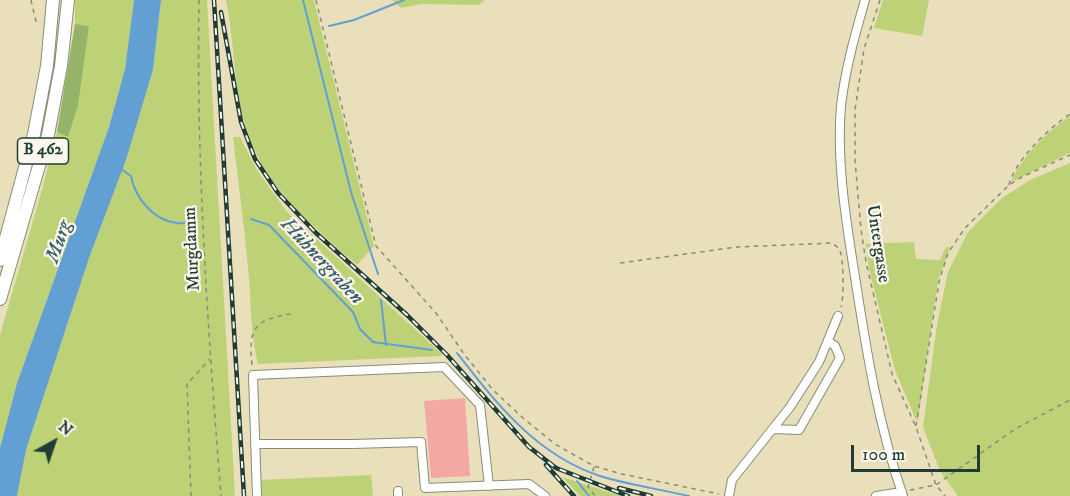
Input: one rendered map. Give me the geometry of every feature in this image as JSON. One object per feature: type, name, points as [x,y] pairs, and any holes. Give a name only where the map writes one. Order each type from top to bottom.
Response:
[{"type":"highway","name":"B 462","points":[[0,260],[34,134],[47,66],[53,0]]},
{"type":"highway","name":"B 462","points":[[0,299],[48,135],[61,66],[68,0]]},
{"type":"street","points":[[865,0],[844,81],[840,139],[850,249],[868,361],[884,431],[902,494],[876,496]]},
{"type":"street","points":[[729,496],[732,480],[790,407],[819,362],[838,316]]},
{"type":"street","points":[[773,429],[799,430],[840,358],[835,346],[829,342]]},
{"type":"street","points":[[257,496],[253,375],[444,367],[480,405],[489,486]]},
{"type":"street","points":[[257,444],[421,442],[425,488],[436,492],[529,484],[545,496]]},
{"type":"path","points":[[31,0],[37,26]]},
{"type":"path","name":"Murgdamm","points":[[199,0],[198,74],[210,359],[221,496]]},
{"type":"path","points":[[316,0],[376,246],[436,313],[464,354],[493,390],[555,444],[594,466],[644,479],[729,496]]},
{"type":"path","name":"Untergasse","points":[[880,0],[864,49],[857,90],[854,138],[861,230],[892,374],[916,427],[936,485]]},
{"type":"path","points":[[1009,185],[1014,171],[1027,154],[1070,114]]},
{"type":"path","points":[[916,427],[939,282],[948,253],[965,228],[1009,185],[1070,155]]},
{"type":"path","points":[[620,263],[737,247],[832,243],[839,249],[842,272],[842,303],[838,316]]},
{"type":"path","points":[[253,375],[250,341],[254,329],[262,322],[291,314]]},
{"type":"path","points":[[191,496],[187,384],[210,359]]},
{"type":"path","points":[[902,494],[936,485],[1016,429],[1070,400]]},
{"type":"path","points":[[594,466],[588,487],[595,496]]},
{"type":"path","points":[[936,485],[945,496]]},
{"type":"green space","points":[[75,0],[134,0],[125,69],[109,127],[17,383],[0,448],[0,335],[57,132],[67,137],[89,26],[75,24]]},
{"type":"green space","points":[[161,0],[207,0],[235,496],[17,496],[26,450],[89,258],[126,160],[153,70]]},
{"type":"green space","points":[[226,0],[314,0],[374,246],[357,265],[293,205],[266,171],[255,152],[242,116]]},
{"type":"green space","points":[[392,0],[485,0],[479,5],[421,4],[401,8]]},
{"type":"green space","points":[[883,0],[929,0],[922,36],[874,28]]},
{"type":"green space","points":[[75,24],[89,26],[78,105],[68,137],[57,132]]},
{"type":"green space","points":[[1070,116],[1070,153],[1011,182],[1036,145]]},
{"type":"green space","points":[[233,137],[240,137],[257,170],[287,212],[442,354],[441,356],[258,364],[251,319]]},
{"type":"green space","points":[[1070,163],[1070,496],[958,496],[940,471],[923,427],[937,325],[948,272],[968,232],[1002,198],[1030,180]]},
{"type":"green space","points":[[914,242],[916,259],[940,260],[946,247],[950,247],[938,281],[918,420],[916,420],[895,370],[869,269],[866,244]]},
{"type":"green space","points":[[371,475],[373,496],[260,496],[259,480]]},
{"type":"green space","points":[[562,477],[621,496],[580,496]]},
{"type":"water","name":"Murg","points":[[134,0],[161,0],[153,70],[126,160],[89,258],[26,450],[17,496],[0,496],[0,448],[17,383],[109,127],[125,69]]},
{"type":"building","points":[[465,398],[470,476],[431,478],[424,401]]},
{"type":"waterway","points":[[303,0],[351,192],[378,274]]},
{"type":"waterway","points":[[329,26],[354,20],[404,0]]},
{"type":"waterway","name":"Hühnergraben","points":[[121,169],[131,176],[141,200],[153,213],[169,221],[197,222]]},
{"type":"waterway","name":"Hühnergraben","points":[[251,219],[269,225],[353,312],[360,329],[373,342],[432,350]]},
{"type":"waterway","points":[[381,300],[386,345]]},
{"type":"waterway","name":"Hühnergraben","points":[[457,353],[519,425],[556,455],[600,476],[689,496]]},
{"type":"waterway","points":[[577,481],[589,496]]},
{"type":"railway","points":[[214,0],[244,496]]},
{"type":"railway","points":[[221,12],[241,122],[255,159],[278,193],[315,232],[407,315],[447,355],[529,447],[556,468],[628,496]]},
{"type":"railway","points":[[546,465],[574,496]]},
{"type":"railway","points":[[619,488],[651,496]]}]
